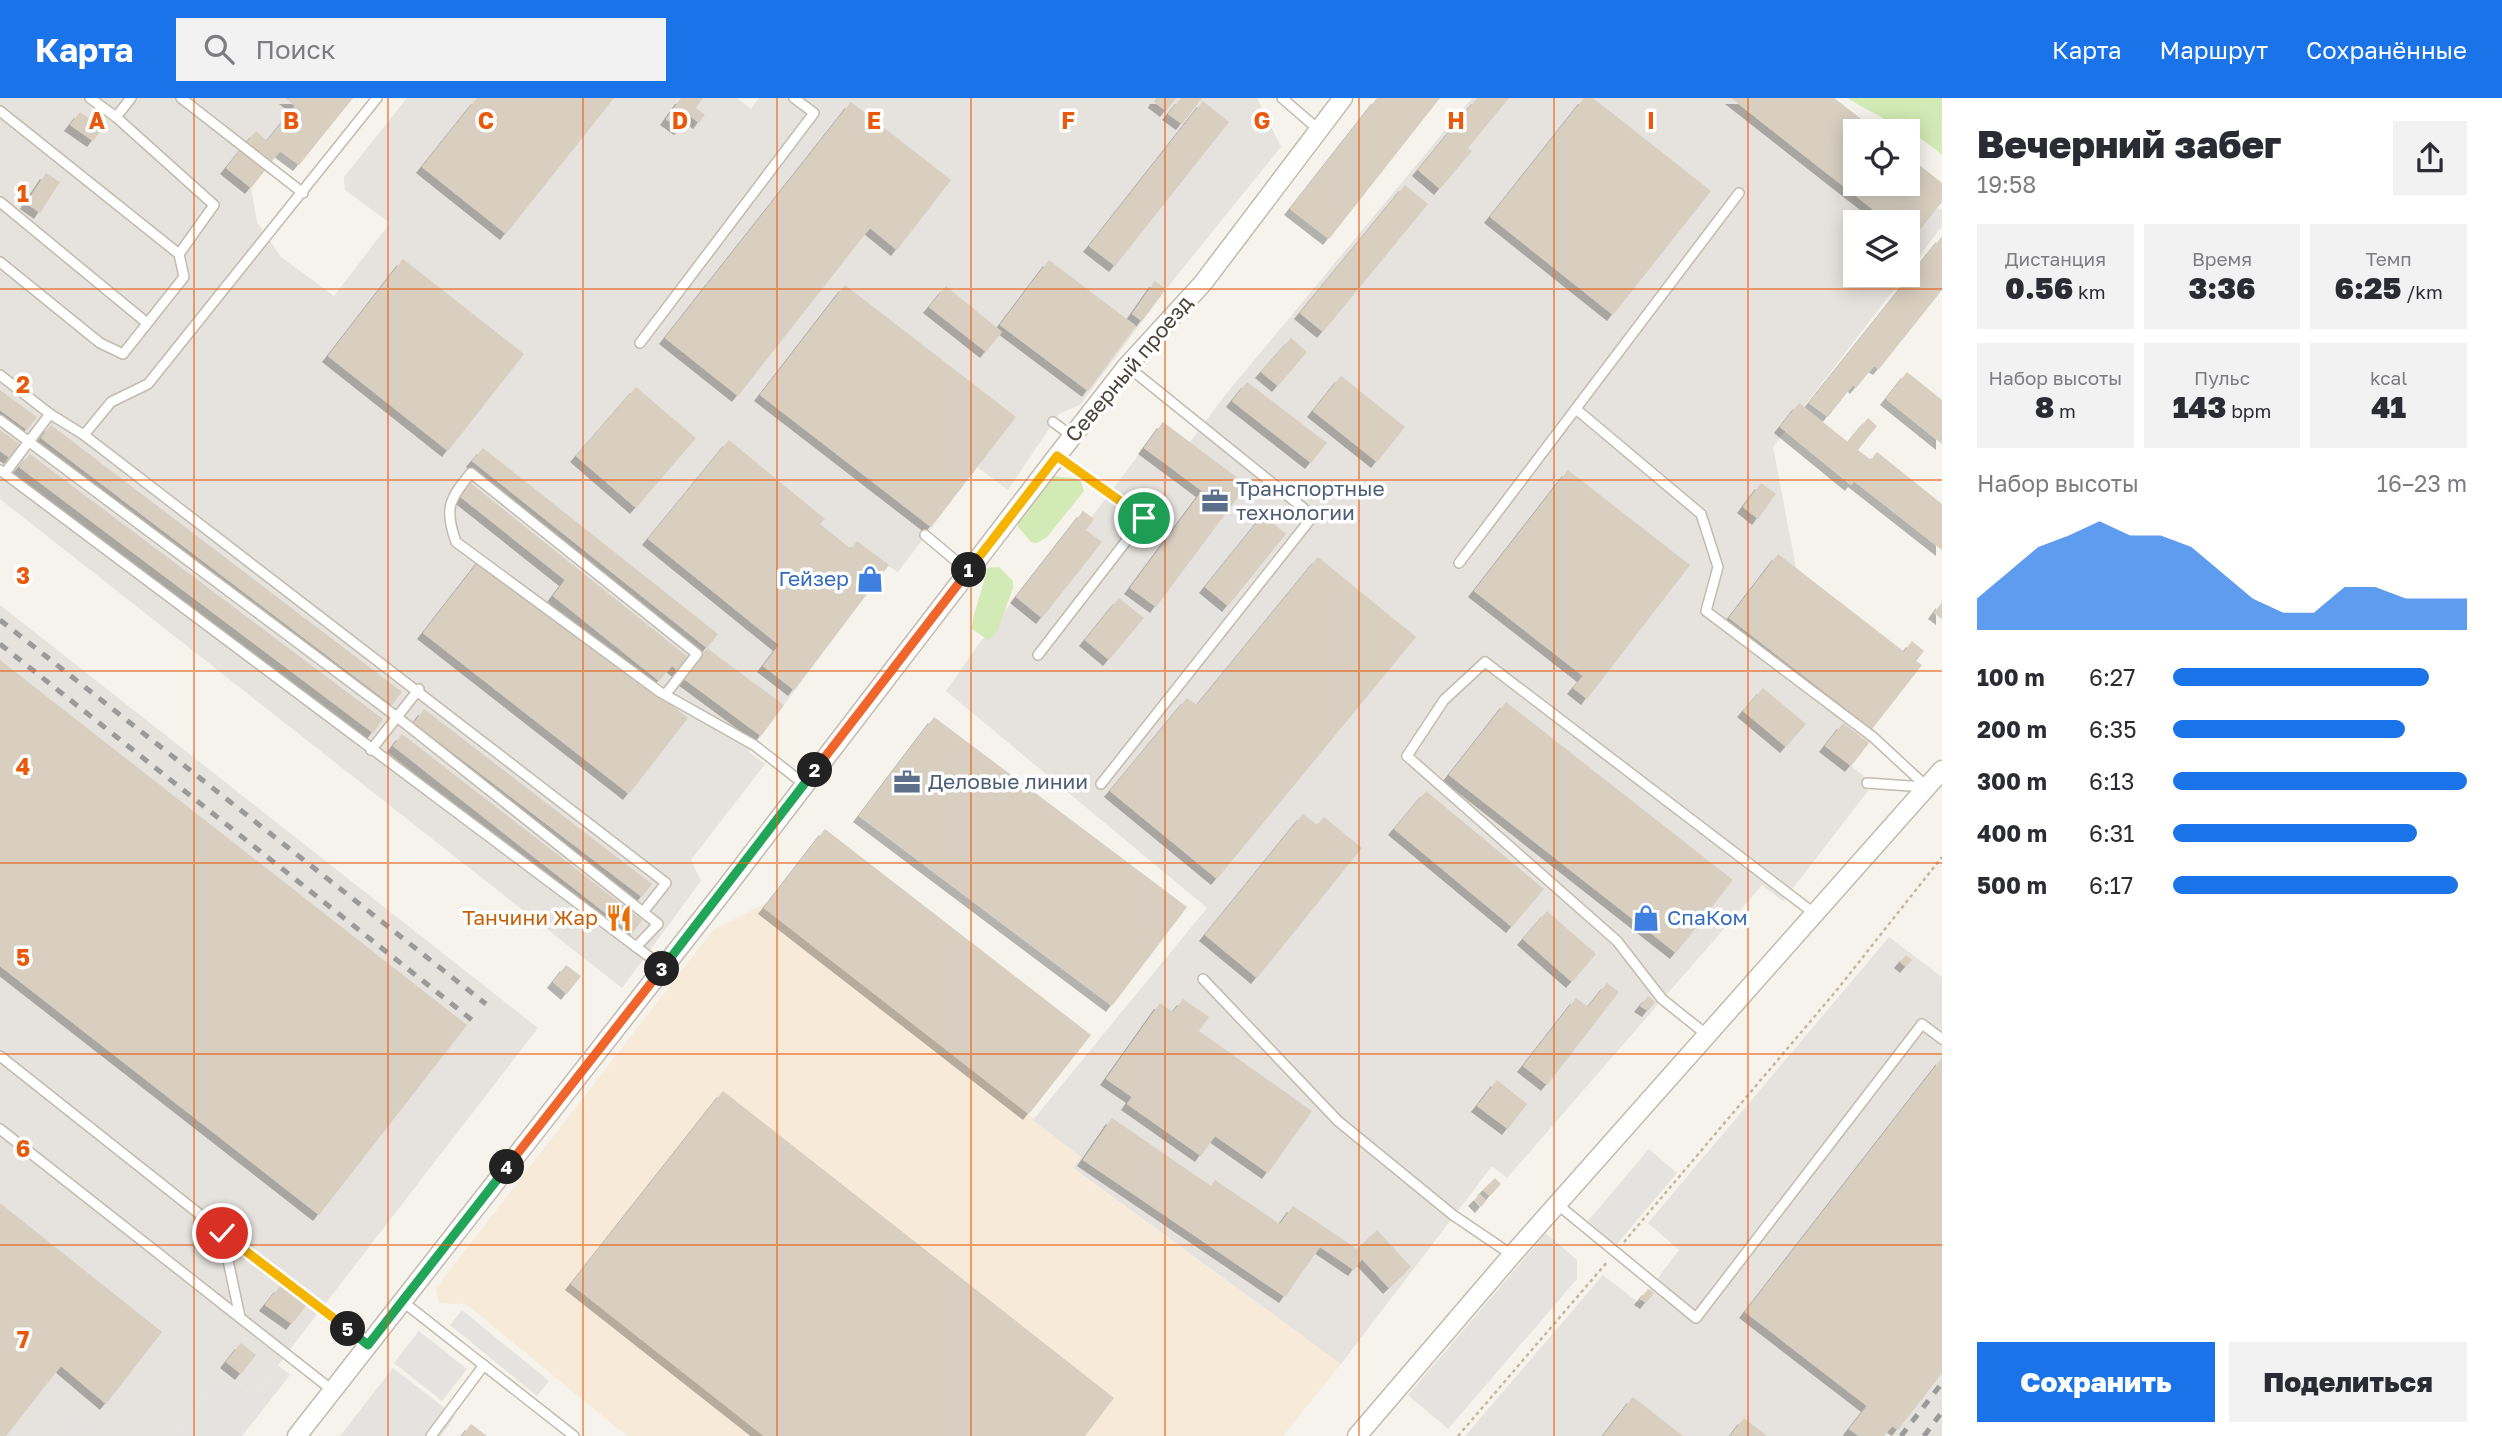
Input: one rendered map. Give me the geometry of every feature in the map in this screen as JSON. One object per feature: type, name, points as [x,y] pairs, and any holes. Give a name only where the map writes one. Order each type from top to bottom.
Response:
[{"type":"street","name":"Северный проезд","points":[[297,1436],[1072,436],[1127,366],[1203,282],[1343,98]]},
{"type":"street","points":[[1357,1436],[1557,1203],[1942,770]]},
{"type":"lane","points":[[90,98],[116,117],[214,205],[179,254]]},
{"type":"lane","points":[[116,117],[131,98]]},
{"type":"lane","points":[[181,98],[303,193]]},
{"type":"lane","points":[[84,435],[111,402],[148,384],[377,98]]},
{"type":"lane","points":[[640,343],[814,113],[794,98]]},
{"type":"lane","points":[[1282,98],[1294,102],[1319,130]]},
{"type":"lane","points":[[0,111],[179,254],[184,276],[123,354],[100,344],[0,262]]},
{"type":"lane","points":[[1459,564],[1739,193]]},
{"type":"lane","points":[[0,202],[147,323]]},
{"type":"lane","points":[[1101,784],[1313,516],[1127,366]]},
{"type":"lane","points":[[0,375],[50,414],[84,435],[419,690],[666,883],[643,912]]},
{"type":"lane","points":[[1576,409],[1701,513],[1718,567],[1706,611],[1873,737],[1927,787]]},
{"type":"lane","points":[[50,414],[2,472],[663,967]]},
{"type":"lane","points":[[0,420],[397,717],[658,924],[636,947]]},
{"type":"lane","points":[[1053,422],[1072,436]]},
{"type":"lane","points":[[1038,655],[1144,518],[1057,456]]},
{"type":"lane","points":[[665,695],[697,654],[471,473],[454,493],[450,505],[448,522],[456,542],[665,695],[754,745],[804,784]]},
{"type":"lane","points":[[925,535],[968,571]]},
{"type":"lane","points":[[1707,1035],[1662,999],[1617,941],[1407,756],[1444,700],[1485,662],[1815,914]]},
{"type":"lane","points":[[371,750],[419,690]]},
{"type":"lane","points":[[1867,783],[1927,787]]},
{"type":"lane","points":[[1203,979],[1338,1121],[1453,1215],[1512,1255]]},
{"type":"lane","points":[[1557,1203],[1696,1318],[1922,1024],[1942,1040]]},
{"type":"lane","points":[[0,1056],[368,1345]]},
{"type":"lane","points":[[0,1129],[332,1390]]},
{"type":"lane","points":[[222,1233],[240,1317]]},
{"type":"lane","points":[[402,1301],[574,1436]]},
{"type":"lane","points":[[431,1436],[484,1366]]},
{"type":"path","points":[[1458,1436],[1836,991],[1942,857]]},
{"type":"shaded area","points":[[0,98],[353,98],[299,165],[280,151],[251,188],[257,222],[281,257],[334,296],[390,223],[345,190],[344,177],[407,98],[737,98],[751,109],[759,98],[1257,98],[1281,147],[1166,289],[1080,405],[1059,414],[1008,490],[977,467],[898,572],[888,566],[749,752],[765,764],[691,860],[701,881],[622,988],[0,499]]},
{"type":"shaded area","points":[[1472,98],[1731,98],[1843,186],[1843,196],[1856,196],[1874,210],[1843,210],[1843,287],[1896,287],[1773,447],[1796,568],[1922,665],[1873,728],[1877,732],[1851,766],[1863,775],[1868,791],[1783,901],[1762,885],[1507,1178],[1492,1166],[1341,1364],[1073,1168],[1081,1157],[1033,1120],[1207,908],[946,691],[978,645],[1083,511],[1092,517],[1163,422],[1190,442],[1222,399]]},
{"type":"shaded area","points":[[1937,208],[1942,210],[1942,226],[1920,255],[1920,230]]},
{"type":"shaded area","points":[[1247,485],[1272,504],[1205,587],[1184,570]]},
{"type":"shaded area","points":[[1196,586],[1229,611],[1218,625],[1185,601]]},
{"type":"shaded area","points":[[0,605],[538,1028],[254,1396],[222,1372],[172,1436],[0,1436]]},
{"type":"shaded area","points":[[766,903],[1081,1157],[1073,1169],[1341,1364],[1283,1436],[627,1436],[466,1304],[439,1303],[436,1288],[713,930]]},
{"type":"shaded area","points":[[1889,937],[1942,977],[1942,1436],[1465,1436],[1603,1275],[1639,1303],[1679,1250],[1648,1223]]},
{"type":"shaded area","points":[[1649,1149],[1677,1173],[1616,1245],[1588,1221]]},
{"type":"shaded area","points":[[1546,1233],[1577,1260],[1577,1279],[1448,1429],[1408,1395]]},
{"type":"shaded area","points":[[462,1310],[549,1381],[537,1396],[450,1325]]},
{"type":"shaded area","points":[[419,1331],[467,1369],[442,1401],[394,1363]]},
{"type":"shaded area","points":[[278,1365],[290,1375],[242,1436],[172,1436],[222,1372],[254,1396]]},
{"type":"shaded area","points":[[393,1368],[455,1416],[441,1436],[340,1436]]},
{"type":"shaded area","points":[[75,1408],[98,1425],[90,1436],[53,1436]]},
{"type":"green space","points":[[1848,98],[1942,98],[1942,155],[1920,138],[1920,119],[1886,119]]},
{"type":"green space","points":[[1053,476],[1080,479],[1084,491],[1047,537],[1037,543],[1031,542],[1018,527],[1018,521]]},
{"type":"green space","points":[[999,567],[1013,581],[1013,588],[997,632],[988,640],[972,629],[987,568]]},
{"type":"building","points":[[285,98],[353,98],[299,165],[280,151],[251,188],[226,168],[256,131],[267,141],[295,106]]},
{"type":"building","points":[[477,98],[614,98],[506,234],[422,167]]},
{"type":"building","points":[[681,98],[703,98],[696,108],[705,115],[699,123],[690,116],[680,129],[666,119]]},
{"type":"building","points":[[1156,98],[1176,98],[1166,111],[1154,102]]},
{"type":"building","points":[[1181,98],[1202,98],[1182,124],[1168,114]]},
{"type":"building","points":[[1377,98],[1440,98],[1329,239],[1290,209]]},
{"type":"building","points":[[1477,98],[1509,98],[1468,148],[1472,151],[1440,189],[1418,170]]},
{"type":"building","points":[[1584,98],[1593,98],[1711,191],[1613,315],[1490,217]]},
{"type":"building","points":[[1731,98],[1834,98],[1861,119],[1843,119],[1843,186]]},
{"type":"building","points":[[1203,101],[1229,122],[1115,266],[1089,246]]},
{"type":"building","points":[[851,102],[951,180],[897,250],[870,228],[738,396],[665,338]]},
{"type":"building","points":[[80,112],[103,128],[93,141],[70,125]]},
{"type":"building","points":[[1920,166],[1942,183],[1942,202],[1920,230],[1920,210],[1874,210],[1856,196],[1920,196]]},
{"type":"building","points":[[46,173],[60,182],[40,213],[26,203]]},
{"type":"building","points":[[1405,185],[1428,204],[1323,332],[1300,313]]},
{"type":"building","points":[[1942,236],[1942,290],[1879,369],[1874,366],[1856,388],[1853,385],[1828,417],[1809,403],[1901,287],[1920,287],[1920,264]]},
{"type":"building","points":[[403,259],[524,354],[448,451],[328,356]]},
{"type":"building","points":[[1049,260],[1136,326],[1088,391],[1000,325]]},
{"type":"building","points":[[1155,281],[1166,289],[1142,321],[1132,314]]},
{"type":"building","points":[[845,285],[1016,417],[931,527],[760,395]]},
{"type":"building","points":[[946,286],[1002,332],[986,352],[929,307]]},
{"type":"building","points":[[1291,338],[1307,352],[1278,386],[1261,372]]},
{"type":"building","points":[[1907,372],[1942,400],[1942,444],[1886,399]]},
{"type":"building","points":[[1341,376],[1405,427],[1377,462],[1313,411]]},
{"type":"building","points":[[1247,382],[1327,443],[1311,463],[1232,401]]},
{"type":"building","points":[[636,387],[696,438],[636,508],[576,456]]},
{"type":"building","points":[[0,390],[37,417],[27,430],[0,410]]},
{"type":"building","points":[[1799,403],[1848,442],[1868,418],[1877,426],[1858,450],[1871,460],[1877,452],[1942,504],[1942,550],[1854,481],[1851,485],[1780,427]]},
{"type":"building","points":[[1163,422],[1247,485],[1156,607],[1130,588],[1202,491],[1144,448]]},
{"type":"building","points":[[51,425],[402,692],[392,705],[41,438]]},
{"type":"building","points":[[0,430],[20,444],[10,458],[0,451]]},
{"type":"building","points":[[729,440],[825,519],[820,524],[851,549],[857,541],[889,565],[794,690],[763,666],[779,645],[648,539]]},
{"type":"building","points":[[483,448],[718,634],[707,648],[472,461]]},
{"type":"building","points":[[30,454],[383,719],[373,733],[19,467]]},
{"type":"building","points":[[1568,470],[1690,565],[1587,699],[1573,688],[1583,676],[1474,591]]},
{"type":"building","points":[[468,481],[689,658],[678,671],[672,666],[659,681],[553,596],[565,580],[458,495]]},
{"type":"building","points":[[1761,483],[1776,494],[1758,519],[1743,507]]},
{"type":"building","points":[[1083,511],[1094,519],[1086,530],[1102,542],[1042,618],[1016,597]]},
{"type":"building","points":[[1263,515],[1286,534],[1228,606],[1205,587]]},
{"type":"building","points":[[1778,554],[1904,652],[1912,641],[1924,651],[1916,661],[1922,665],[1872,729],[1729,618]]},
{"type":"building","points":[[482,557],[688,718],[629,794],[423,633]]},
{"type":"building","points":[[1318,557],[1416,637],[1217,879],[1110,791],[1187,698],[1197,705]]},
{"type":"building","points":[[1119,598],[1144,618],[1109,660],[1085,640]]},
{"type":"building","points":[[1942,602],[1942,619],[1934,613]]},
{"type":"building","points":[[707,648],[784,705],[761,736],[684,679]]},
{"type":"building","points":[[0,660],[467,1025],[319,1215],[0,966]]},
{"type":"building","points":[[1763,688],[1806,724],[1786,747],[1743,711]]},
{"type":"building","points":[[1506,702],[1733,880],[1676,953],[1449,775]]},
{"type":"building","points":[[424,709],[652,884],[642,897],[414,723]]},
{"type":"building","points":[[934,717],[1187,907],[1112,1006],[859,816]]},
{"type":"building","points":[[1843,723],[1869,743],[1851,766],[1825,746]]},
{"type":"building","points":[[402,734],[642,920],[632,934],[393,746]]},
{"type":"building","points":[[1426,791],[1544,889],[1512,927],[1394,829]]},
{"type":"building","points":[[1303,814],[1317,825],[1324,817],[1362,848],[1257,978],[1205,935]]},
{"type":"building","points":[[825,829],[1091,1035],[1029,1114],[764,908]]},
{"type":"building","points":[[1547,911],[1596,954],[1572,982],[1523,939]]},
{"type":"building","points":[[1906,955],[1912,960],[1906,967],[1900,962]]},
{"type":"building","points":[[566,965],[581,976],[567,994],[553,982]]},
{"type":"building","points":[[1607,983],[1619,992],[1547,1085],[1523,1066],[1576,998],[1588,1007]]},
{"type":"building","points":[[1648,996],[1655,1002],[1648,1011],[1640,1006]]},
{"type":"building","points":[[1183,999],[1209,1017],[1199,1031],[1312,1111],[1268,1173],[1215,1136],[1201,1156],[1127,1104],[1132,1097],[1106,1079],[1160,1003],[1173,1012]]},
{"type":"building","points":[[1942,1058],[1942,1373],[1898,1430],[1892,1426],[1884,1436],[1859,1436],[1849,1429],[1867,1406],[1745,1312]]},
{"type":"building","points":[[1497,1080],[1527,1104],[1508,1129],[1477,1106]]},
{"type":"building","points":[[723,1091],[1114,1398],[1085,1436],[764,1436],[571,1284]]},
{"type":"building","points":[[1112,1118],[1211,1186],[1215,1180],[1280,1224],[1293,1206],[1357,1249],[1377,1230],[1411,1267],[1389,1288],[1362,1259],[1354,1270],[1320,1247],[1285,1297],[1083,1160]]},
{"type":"building","points":[[1495,1178],[1501,1184],[1490,1196],[1483,1190]]},
{"type":"building","points":[[1480,1194],[1486,1201],[1481,1207],[1474,1200]]},
{"type":"building","points":[[0,1203],[162,1332],[106,1404],[61,1366],[6,1436],[0,1436]]},
{"type":"building","points":[[280,1286],[306,1306],[292,1324],[265,1305]]},
{"type":"building","points":[[1648,1289],[1654,1293],[1646,1303],[1640,1299]]},
{"type":"building","points":[[241,1343],[256,1355],[241,1374],[226,1362]]},
{"type":"building","points":[[1633,1397],[1683,1436],[1603,1436]]},
{"type":"building","points":[[1744,1418],[1767,1436],[1730,1436]]},
{"type":"building","points":[[471,1424],[487,1436],[462,1436]]},
{"type":"railway","points":[[0,620],[486,1004]]},
{"type":"railway","points":[[0,644],[472,1020]]},
{"type":"railway","points":[[1901,1436],[1942,1383]]},
{"type":"railway","points":[[1924,1436],[1942,1412]]},
{"type":"place","name":"Транспортные технологии","points":[[1215,501]]},
{"type":"place","name":"Гейзер","points":[[870,579]]},
{"type":"place","name":"Деловые линии","points":[[907,782]]},
{"type":"place","name":"Танчини Жар","points":[[619,918]]},
{"type":"place","name":"СпаКом","points":[[1646,918]]},
{"type":"route","points":[[222,1233],[368,1345],[725,889],[1057,456],[1144,518]]}]
